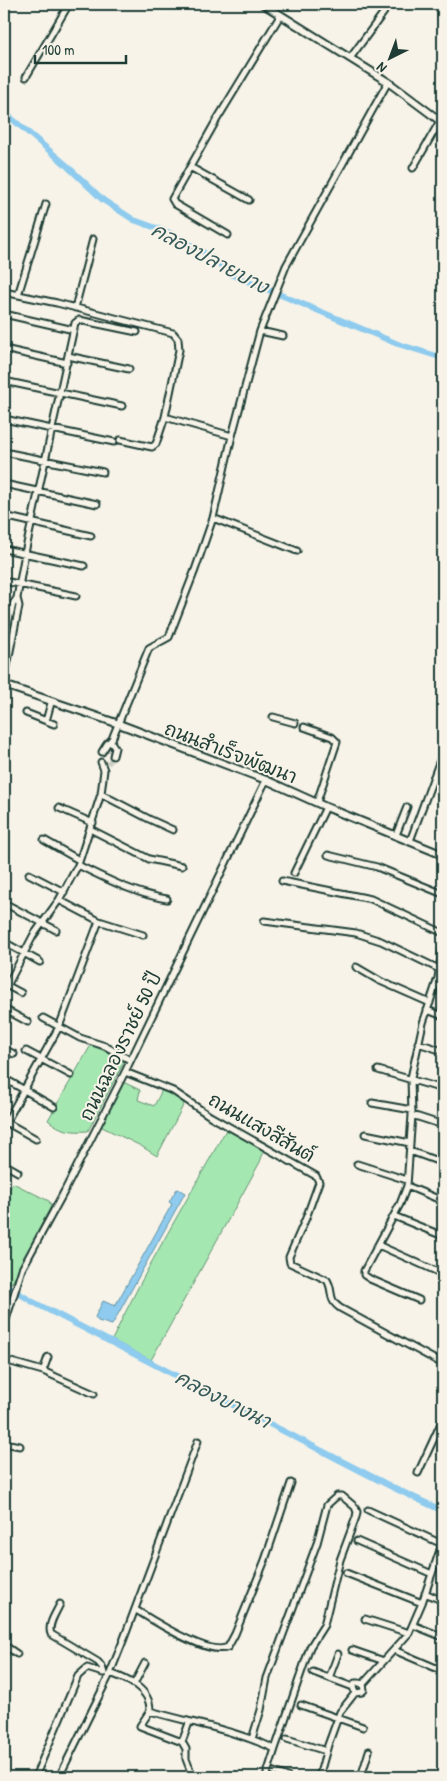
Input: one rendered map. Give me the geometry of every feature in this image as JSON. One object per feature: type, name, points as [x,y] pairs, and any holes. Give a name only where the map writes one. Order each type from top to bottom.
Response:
[{"type":"street","points":[[26,77],[69,4]]},
{"type":"street","points":[[263,4],[280,16],[351,57],[442,122],[413,168]]},
{"type":"street","points":[[351,57],[384,12]]},
{"type":"street","points":[[228,234],[173,201],[174,195],[280,16]]},
{"type":"street","points":[[102,752],[112,740],[149,648],[168,637],[214,518],[232,436],[260,332],[277,286],[286,266],[388,82]]},
{"type":"street","points":[[190,167],[249,200]]},
{"type":"street","points":[[18,295],[46,204]]},
{"type":"street","points":[[75,308],[93,239]]},
{"type":"street","points":[[4,292],[57,303],[176,335],[180,350],[165,417],[156,444],[152,447],[120,440]]},
{"type":"street","points":[[4,314],[74,330]]},
{"type":"street","points":[[4,681],[19,606],[17,598],[25,553],[75,323],[79,320],[137,332]]},
{"type":"street","points":[[260,332],[283,336]]},
{"type":"street","points":[[4,349],[67,363]]},
{"type":"street","points":[[68,356],[129,369]]},
{"type":"street","points":[[4,381],[122,406]]},
{"type":"street","points":[[165,417],[232,436]]},
{"type":"street","points":[[4,419],[114,442]]},
{"type":"street","points":[[4,452],[104,472]]},
{"type":"street","points":[[4,484],[98,504]]},
{"type":"street","points":[[4,516],[90,536]]},
{"type":"street","points":[[214,518],[297,551]]},
{"type":"street","points":[[4,549],[84,566]]},
{"type":"street","points":[[4,581],[76,596]]},
{"type":"street","points":[[4,640],[13,604],[17,598]]},
{"type":"street","points":[[6,631],[14,633]]},
{"type":"street","name":"ถนนสำเร็จพัฒนา","points":[[4,686],[50,708],[117,727],[266,780],[443,855]]},
{"type":"street","points":[[46,721],[50,708]]},
{"type":"street","points":[[26,713],[54,724]]},
{"type":"street","points":[[273,717],[294,723]]},
{"type":"street","points":[[304,727],[332,737],[337,742],[316,802]]},
{"type":"street","points":[[112,740],[115,748],[113,756]]},
{"type":"street","points":[[410,841],[443,752]]},
{"type":"street","points":[[101,762],[104,770]]},
{"type":"street","points":[[21,993],[5,985],[42,921],[64,892],[78,862],[93,823],[101,794],[104,770],[108,764]]},
{"type":"street","points":[[433,778],[443,782]]},
{"type":"street","name":"ถนนฉลองราชย์ 50 ปี","points":[[4,1326],[5,1315],[22,1270],[130,1060],[266,780]]},
{"type":"street","points":[[101,794],[173,830]]},
{"type":"street","points":[[294,873],[326,807]]},
{"type":"street","points":[[396,835],[407,807]]},
{"type":"street","points":[[59,808],[93,823]]},
{"type":"street","points":[[90,829],[149,859],[182,866]]},
{"type":"street","points":[[44,840],[78,862],[136,891],[167,899]]},
{"type":"street","points":[[328,855],[376,867],[443,894]]},
{"type":"street","points":[[30,874],[64,892]]},
{"type":"street","points":[[282,882],[371,899],[443,934]]},
{"type":"street","points":[[59,900],[100,921],[143,934]]},
{"type":"street","points":[[4,903],[42,921],[56,930]]},
{"type":"street","points":[[36,1139],[4,1123],[59,1027],[100,921]]},
{"type":"street","points":[[264,921],[356,933],[381,941],[439,968]]},
{"type":"street","points":[[4,942],[40,962]]},
{"type":"street","points":[[419,1300],[364,1275],[365,1267],[394,1216],[407,1183],[412,1113],[411,1078],[427,1010],[440,979],[439,968],[443,945]]},
{"type":"street","points":[[356,967],[430,1003]]},
{"type":"street","points":[[4,1009],[28,1022]]},
{"type":"street","points":[[427,1010],[443,1016]]},
{"type":"street","points":[[42,1018],[80,1038],[105,1046],[130,1060]]},
{"type":"street","points":[[418,1043],[443,1051]]},
{"type":"street","points":[[4,1049],[14,1054]]},
{"type":"street","points":[[26,1051],[71,1075]]},
{"type":"street","points":[[378,1070],[411,1078],[443,1089]]},
{"type":"street","name":"ถนนแสงสีสันต์","points":[[124,1072],[173,1091],[210,1116],[316,1176],[319,1182],[289,1257],[290,1263],[327,1280],[332,1301],[340,1308],[443,1364]]},
{"type":"street","points":[[8,1080],[54,1107]]},
{"type":"street","points":[[372,1103],[412,1113],[443,1125]]},
{"type":"street","points":[[365,1134],[410,1144]]},
{"type":"street","points":[[410,1151],[443,1164]]},
{"type":"street","points":[[4,1164],[18,1172]]},
{"type":"street","points":[[357,1164],[407,1183],[443,1201]]},
{"type":"street","points":[[394,1216],[443,1236]]},
{"type":"street","points":[[378,1245],[438,1272]]},
{"type":"street","points":[[43,1371],[48,1357]]},
{"type":"street","points":[[4,1360],[43,1371],[94,1394]]},
{"type":"street","points":[[418,1473],[443,1419]]},
{"type":"street","points":[[59,1777],[136,1610],[198,1441]]},
{"type":"street","points":[[4,1443],[20,1446]]},
{"type":"street","points":[[136,1610],[176,1634],[220,1650],[228,1647],[266,1560],[291,1483]]},
{"type":"street","points":[[252,1739],[261,1710],[267,1678],[317,1543],[324,1512],[332,1499],[342,1496],[355,1507],[356,1517],[340,1560],[324,1625],[310,1647],[266,1777]]},
{"type":"street","points":[[363,1684],[409,1633],[422,1603],[443,1542],[368,1510]]},
{"type":"street","points":[[357,1541],[432,1574]]},
{"type":"street","points":[[435,1564],[443,1567]]},
{"type":"street","points":[[346,1573],[422,1603]]},
{"type":"street","points":[[425,1593],[443,1601]]},
{"type":"street","points":[[60,1604],[50,1626],[51,1634],[98,1662],[107,1674]]},
{"type":"street","points":[[365,1619],[409,1633]]},
{"type":"street","points":[[413,1624],[443,1637]]},
{"type":"street","points":[[4,1645],[17,1654]]},
{"type":"street","points":[[352,1650],[384,1661]]},
{"type":"street","points":[[394,1650],[443,1672]]},
{"type":"street","points":[[329,1678],[338,1654]]},
{"type":"street","points":[[134,1684],[146,1663]]},
{"type":"street","points":[[35,1777],[78,1676],[88,1668],[134,1684],[143,1692],[150,1705],[150,1711],[140,1726],[182,1742],[186,1749],[186,1758],[191,1777]]},
{"type":"street","points":[[313,1672],[353,1687],[356,1693]]},
{"type":"street","points":[[353,1687],[355,1683],[363,1684]]},
{"type":"street","points":[[319,1777],[337,1718],[356,1693],[364,1690],[363,1684]]},
{"type":"street","points":[[301,1705],[364,1727]]},
{"type":"street","points":[[150,1711],[226,1731],[275,1749]]},
{"type":"street","points":[[182,1742],[190,1723]]},
{"type":"street","points":[[287,1739],[326,1751]]},
{"type":"street","points":[[362,1777],[369,1751]]},
{"type":"street","points":[[274,1772],[288,1777]]},
{"type":"green space","points":[[91,1045],[125,1060],[88,1131],[62,1129],[48,1120]]},
{"type":"green space","points":[[123,1082],[140,1090],[138,1100],[154,1106],[162,1090],[176,1095],[184,1104],[157,1156],[100,1126]]},
{"type":"green space","points":[[227,1128],[264,1151],[260,1162],[151,1360],[112,1340],[153,1260]]},
{"type":"green space","points":[[13,1183],[49,1201],[51,1206],[12,1283],[4,1281],[4,1199]]},
{"type":"water","points":[[178,1189],[185,1193],[112,1325],[98,1321],[95,1317],[103,1301],[115,1306],[172,1204],[169,1202]]},
{"type":"waterway","name":"คลองปลายบาง","points":[[4,112],[64,163],[103,200],[134,220],[170,233],[213,258],[228,273],[398,344],[443,358]]},
{"type":"waterway","name":"คลองบางนา","points":[[4,1284],[33,1302],[394,1488],[443,1511]]},
{"type":"tunnel","points":[[108,764],[113,756]]}]
